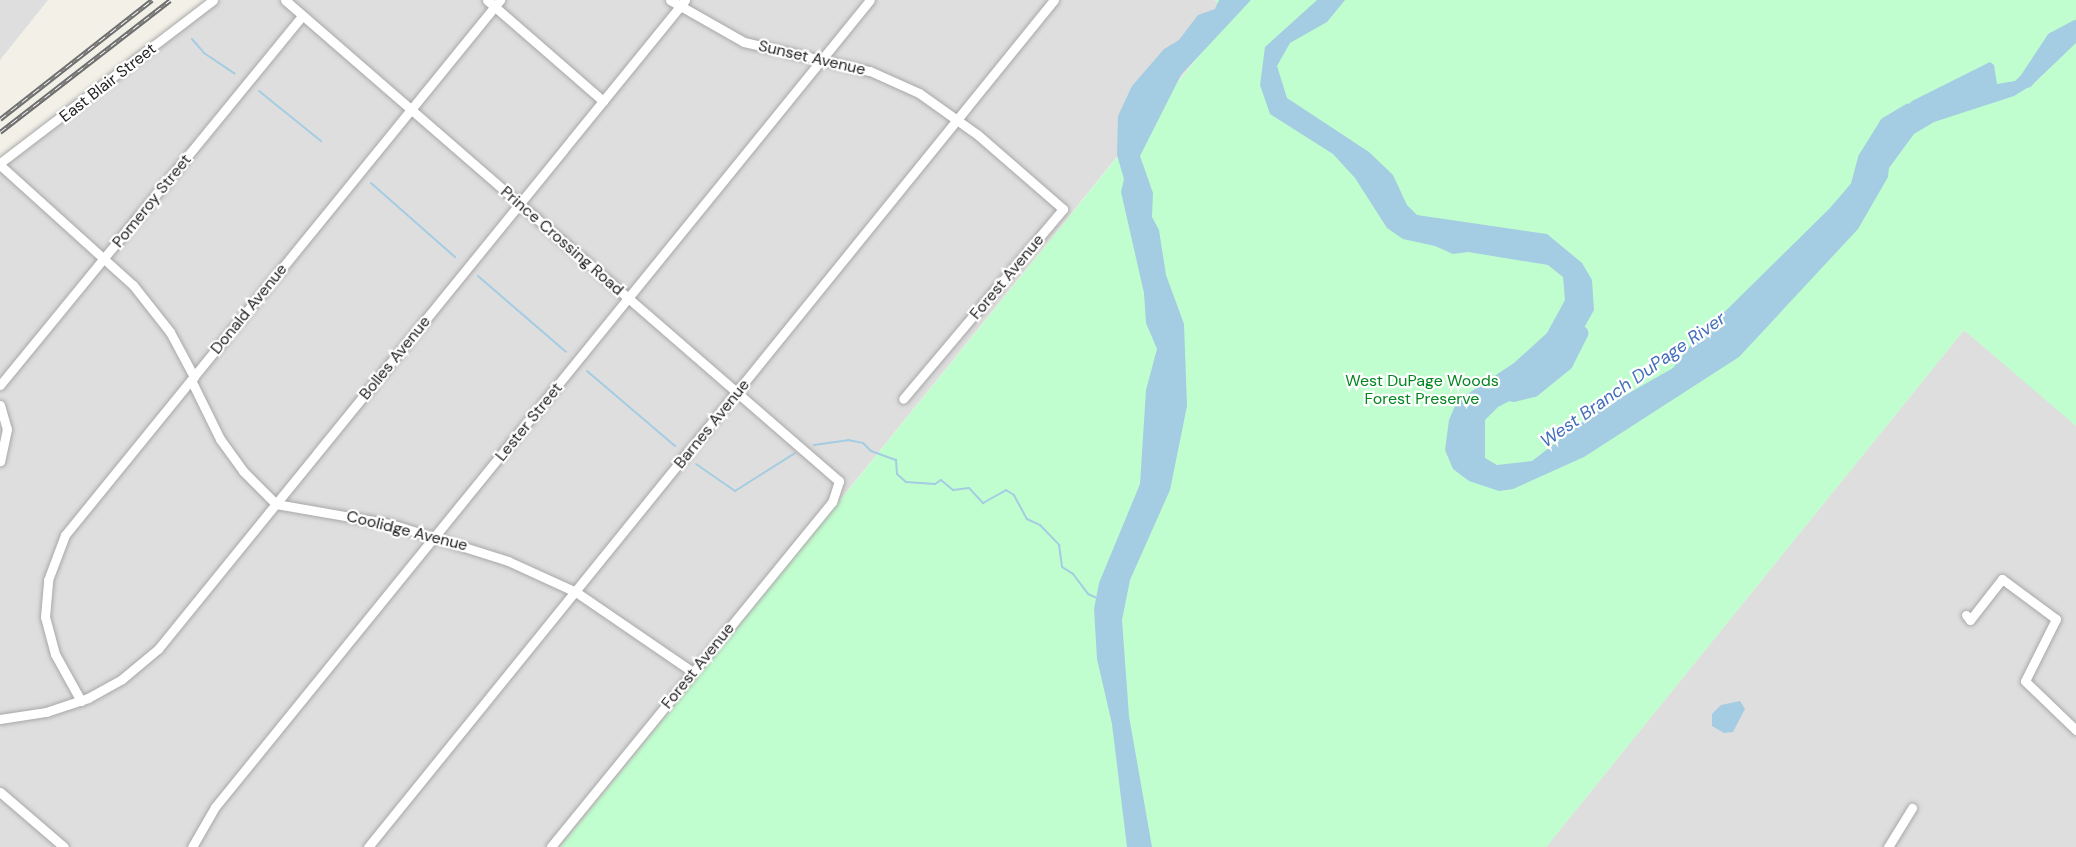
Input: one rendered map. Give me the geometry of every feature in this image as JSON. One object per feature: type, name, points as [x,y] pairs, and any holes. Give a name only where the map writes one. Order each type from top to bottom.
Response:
[{"type":"street","name":"East Blair Street","points":[[0,164],[213,0]]},
{"type":"street","name":"Prince Crossing Road","points":[[285,0],[839,481]]},
{"type":"street","name":"Sunset Avenue","points":[[670,0],[683,3],[744,42],[821,61],[849,65],[897,82],[958,120],[1063,209]]},
{"type":"street","name":"Lester Street","points":[[192,847],[215,807],[870,0]]},
{"type":"street","name":"Barnes Avenue","points":[[368,847],[1054,0]]},
{"type":"street","points":[[494,2],[603,101]]},
{"type":"street","name":"Donald Avenue","points":[[85,699],[50,638],[45,617],[46,589],[66,535],[411,109],[494,2]]},
{"type":"street","name":"Bolles Avenue","points":[[0,719],[46,712],[85,699],[122,679],[158,649],[683,3]]},
{"type":"street","name":"Pomeroy Street","points":[[0,385],[302,16]]},
{"type":"street","points":[[0,164],[105,259],[155,310],[193,379],[220,439],[243,471],[276,504]]},
{"type":"street","name":"Forest Avenue","points":[[903,399],[1063,209]]},
{"type":"street","points":[[0,405],[7,429],[0,460]]},
{"type":"street","name":"Forest Avenue","points":[[550,847],[832,502],[839,481]]},
{"type":"street","name":"Coolidge Avenue","points":[[276,504],[359,517],[437,535],[508,561],[576,592],[693,672]]},
{"type":"street","points":[[1966,615],[1970,620],[2002,579],[2056,619],[2025,681],[2076,730]]},
{"type":"street","points":[[0,792],[64,847]]},
{"type":"street","points":[[1888,847],[1912,808]]},
{"type":"shaded area","points":[[0,0],[48,0],[0,60]]},
{"type":"shaded area","points":[[220,0],[1214,0],[1232,14],[560,847],[0,847],[0,170]]},
{"type":"shaded area","points":[[1964,330],[2076,424],[2076,847],[1546,847]]},
{"type":"green space","name":"West DuPage Woods Forest Preserve","points":[[1214,0],[2076,0],[2076,426],[1964,330],[1546,847],[560,847],[1232,15]]},
{"type":"water","points":[[1219,0],[1251,0],[1181,75],[1140,156],[1153,193],[1152,217],[1159,230],[1166,275],[1184,324],[1187,406],[1170,490],[1130,580],[1122,620],[1129,716],[1152,847],[1127,847],[1112,724],[1097,659],[1094,609],[1099,583],[1140,484],[1146,390],[1157,349],[1146,323],[1144,293],[1121,192],[1124,179],[1117,155],[1118,116],[1132,86],[1164,49],[1179,40],[1198,15],[1215,9]]},
{"type":"water","points":[[1317,0],[1345,0],[1327,22],[1290,43],[1277,66],[1287,98],[1369,152],[1393,175],[1407,205],[1417,215],[1547,234],[1582,263],[1592,280],[1594,310],[1571,351],[1531,390],[1498,407],[1485,420],[1485,458],[1497,465],[1532,461],[1594,413],[1673,368],[1690,346],[1830,208],[1854,180],[1889,124],[1912,101],[1990,62],[1994,65],[1997,84],[2015,81],[2076,23],[2076,43],[2032,85],[2014,96],[1934,122],[1914,134],[1889,168],[1888,177],[1858,229],[1739,357],[1584,457],[1513,489],[1499,491],[1469,481],[1453,469],[1445,450],[1449,420],[1457,401],[1514,363],[1547,333],[1565,300],[1563,277],[1548,265],[1468,252],[1453,254],[1435,246],[1403,239],[1387,228],[1355,178],[1333,154],[1270,114],[1260,85],[1265,47]]},
{"type":"water","points":[[1740,701],[1745,709],[1733,732],[1724,733],[1712,726],[1712,714],[1721,705]]},
{"type":"waterway","name":"West Branch DuPage River","points":[[2026,80],[2053,39],[2076,27]]},
{"type":"waterway","points":[[192,39],[204,53],[235,74]]},
{"type":"waterway","points":[[259,91],[321,141]]},
{"type":"waterway","name":"West Branch DuPage River","points":[[1858,184],[1865,158],[1886,124],[1908,111]]},
{"type":"waterway","points":[[371,183],[455,257]]},
{"type":"waterway","points":[[478,276],[566,352]]},
{"type":"waterway","name":"West Branch DuPage River","points":[[1513,394],[1533,389],[1565,363],[1580,333]]},
{"type":"waterway","points":[[587,371],[675,446]]},
{"type":"waterway","points":[[814,445],[848,440],[863,443],[871,451],[896,460],[897,474],[906,482],[935,484],[941,480],[953,490],[969,488],[983,503],[1006,490],[1014,495],[1027,519],[1040,525],[1059,545],[1062,567],[1073,574],[1088,594],[1097,598]]},
{"type":"waterway","points":[[696,464],[735,491],[795,453]]},
{"type":"railway","points":[[0,119],[152,0]]},
{"type":"railway","points":[[0,132],[170,0]]}]
